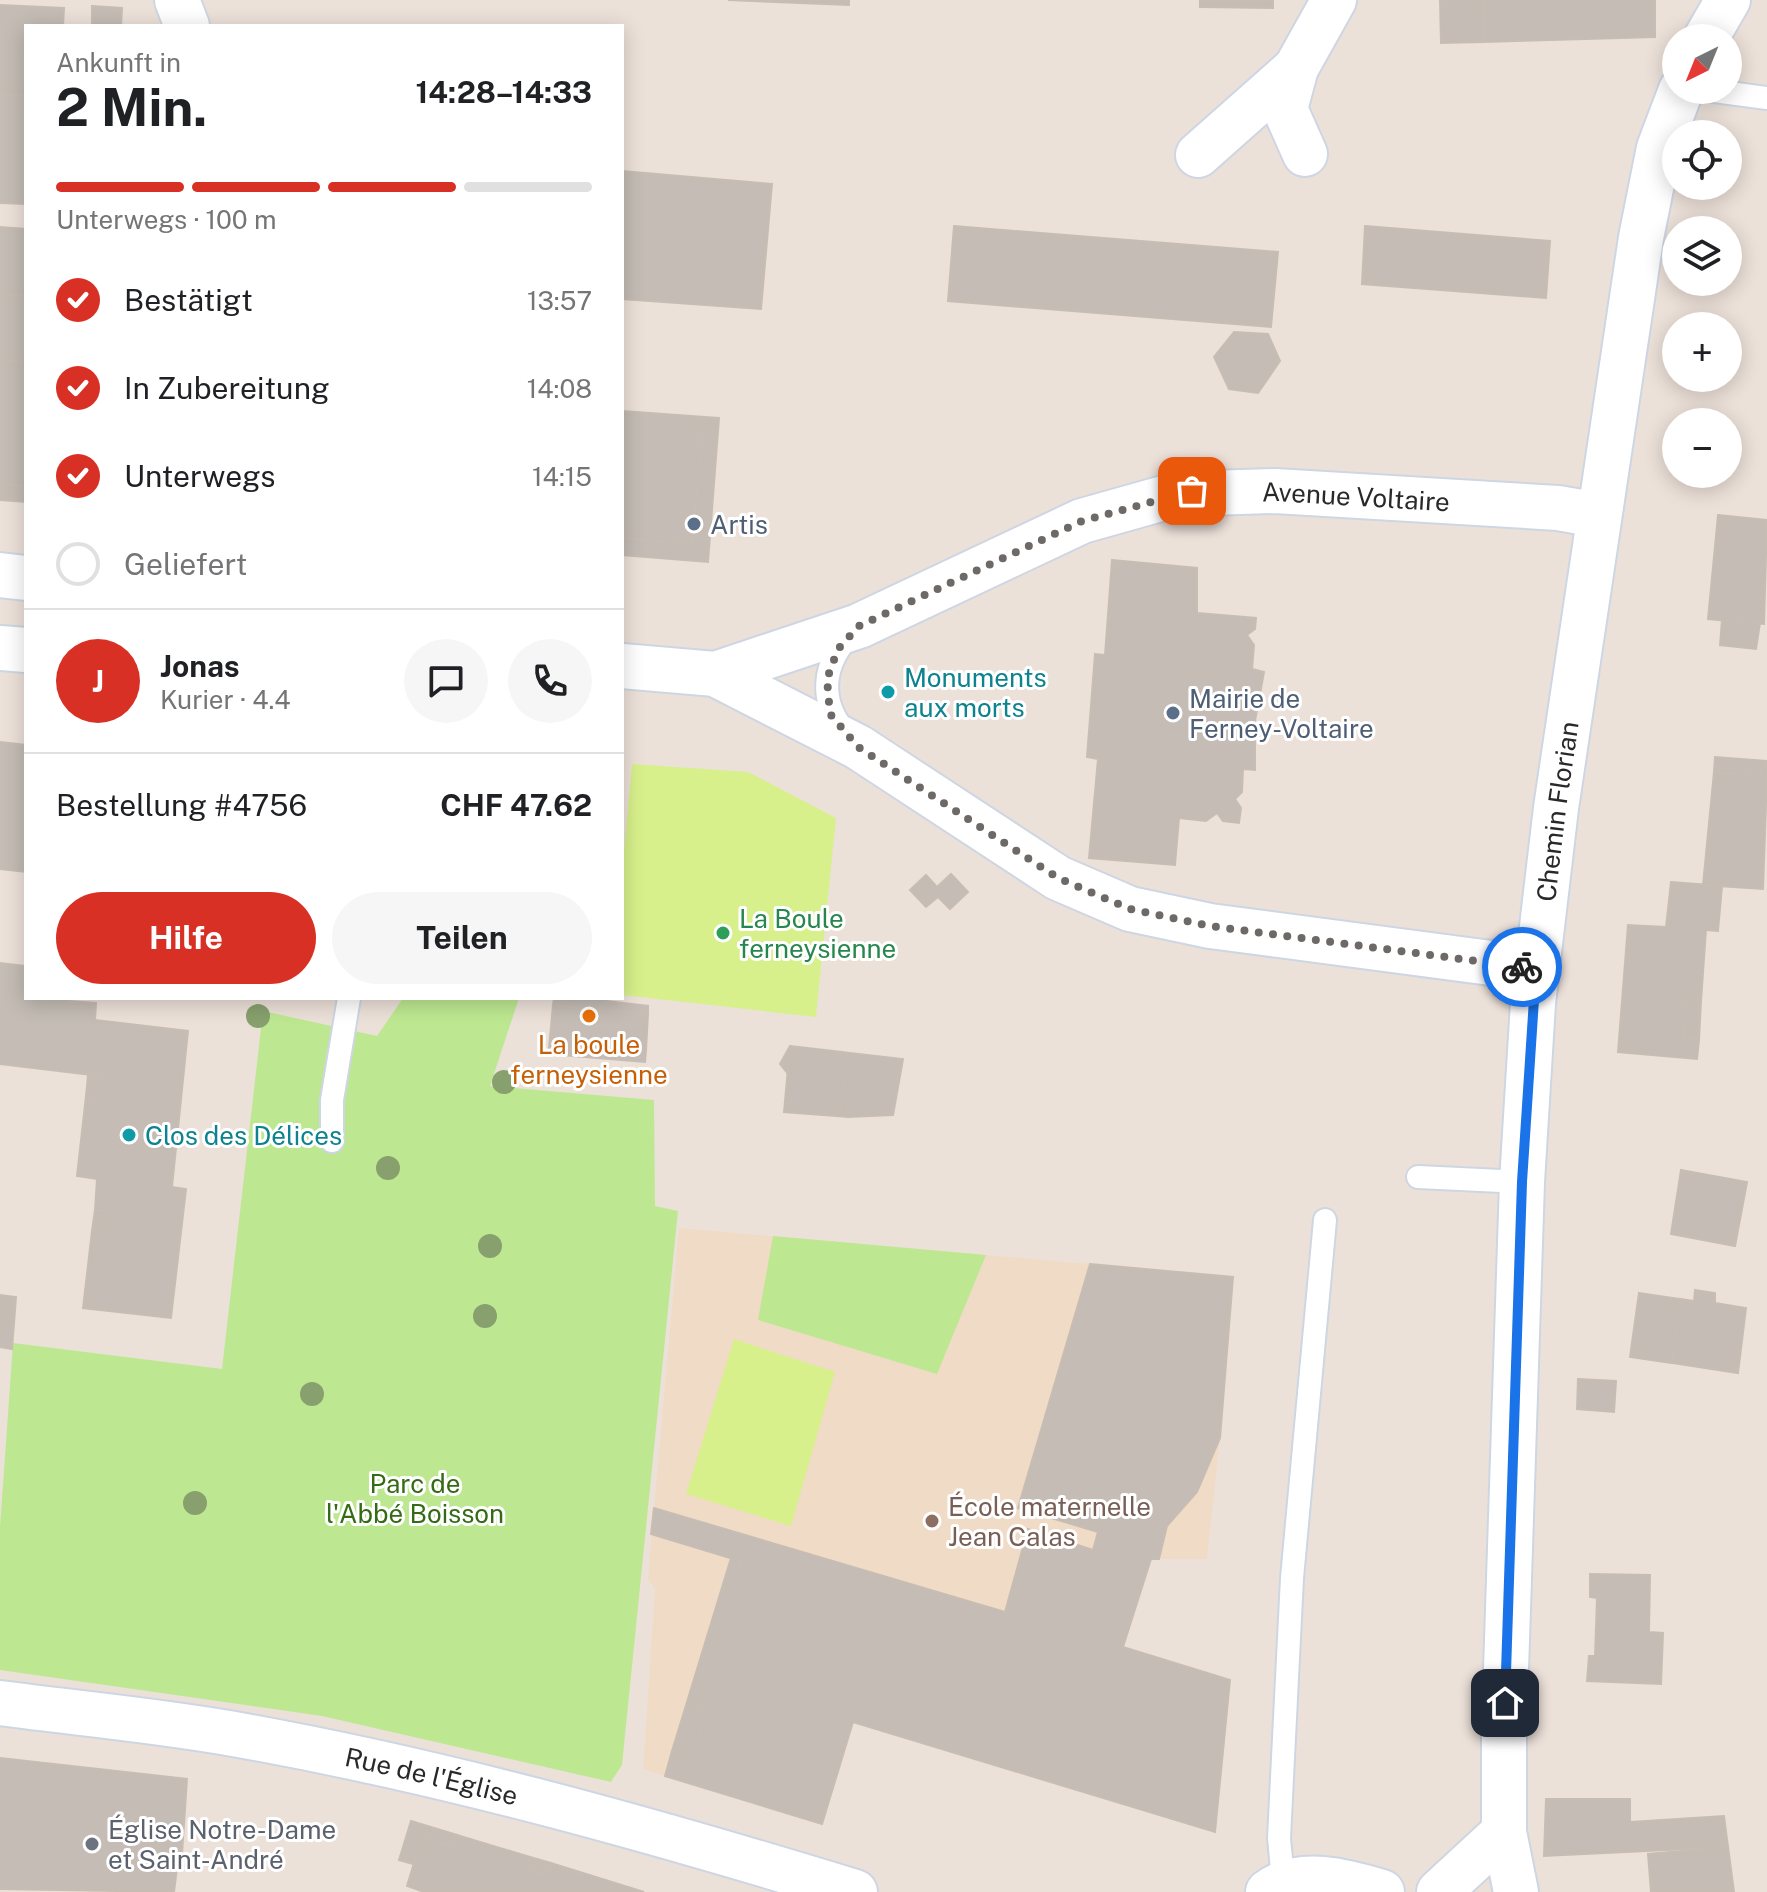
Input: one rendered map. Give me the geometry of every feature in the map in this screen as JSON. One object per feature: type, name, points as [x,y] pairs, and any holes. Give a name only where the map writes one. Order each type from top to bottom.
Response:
[{"type":"street","points":[[177,0],[186,24]]},
{"type":"street","points":[[1305,154],[1285,109],[1296,68],[1334,0]]},
{"type":"street","points":[[1714,24],[1728,0]]},
{"type":"street","points":[[1198,155],[1296,68]]},
{"type":"street","name":"Chemin Florian","points":[[1516,1892],[1504,1832],[1522,1182],[1536,969],[1598,515],[1641,238],[1659,148],[1676,104]]},
{"type":"street","name":"Avenue Voltaire","points":[[715,674],[859,626],[1082,521],[1192,491],[1275,491],[1510,505],[1598,515]]},
{"type":"street","points":[[0,575],[24,578]]},
{"type":"street","points":[[0,648],[24,650]]},
{"type":"street","name":"Avenue Voltaire","points":[[624,666],[715,674],[858,747],[1058,878],[1130,909],[1210,926],[1536,969]]},
{"type":"street","name":"Rue de l'Église","points":[[0,1703],[226,1733],[366,1762],[637,1828],[855,1892]]},
{"type":"street","points":[[1439,1892],[1504,1832]]},
{"type":"street","points":[[1275,1886],[1321,1878],[1382,1892]]},
{"type":"lane","points":[[1742,95],[1767,98]]},
{"type":"lane","points":[[858,747],[830,714],[827,679],[838,649],[859,626]]},
{"type":"lane","points":[[332,1141],[332,1100],[349,1000]]},
{"type":"lane","points":[[1418,1177],[1522,1182]]},
{"type":"lane","points":[[1275,1886],[1292,1578],[1325,1220]]},
{"type":"shaded area","name":"École maternelle Jean Calas","points":[[679,1228],[1090,1264],[1220,1438],[1207,1559],[1151,1559],[1123,1647],[1230,1680],[1215,1832],[854,1722],[822,1824],[643,1769],[655,1589],[648,1579]]},
{"type":"green space","name":"La Boule ferneysienne","points":[[632,764],[748,772],[836,818],[816,1017],[624,995],[624,850]]},
{"type":"green space","name":"Parc de l'Abbé Boisson","points":[[402,1000],[518,1000],[490,1086],[654,1100],[655,1206],[678,1211],[622,1765],[611,1782],[322,1716],[0,1670],[0,1527],[13,1343],[222,1369],[263,1011],[377,1036]]},
{"type":"green space","points":[[773,1236],[986,1255],[937,1374],[758,1320]]},
{"type":"green space","points":[[734,1339],[835,1372],[791,1526],[686,1494]]},
{"type":"building","points":[[728,0],[849,0],[849,5]]},
{"type":"building","points":[[1200,0],[1273,0],[1273,8],[1200,7]]},
{"type":"building","points":[[1440,0],[1484,0],[1484,42],[1441,43]]},
{"type":"building","points":[[1484,0],[1655,0],[1655,37],[1484,42]]},
{"type":"building","points":[[0,5],[64,8],[63,24],[24,24],[24,96],[0,95]]},
{"type":"building","points":[[92,6],[122,8],[121,24],[92,24]]},
{"type":"building","points":[[0,95],[24,96],[24,204],[0,203]]},
{"type":"building","points":[[624,171],[772,184],[761,309],[624,299]]},
{"type":"building","points":[[954,226],[1278,252],[1271,327],[948,301]]},
{"type":"building","points":[[1365,226],[1550,241],[1546,298],[1362,284]]},
{"type":"building","points":[[0,227],[24,229],[24,296],[0,294]]},
{"type":"building","points":[[0,294],[24,296],[24,362],[0,360]]},
{"type":"building","points":[[1234,332],[1268,334],[1280,361],[1258,393],[1229,389],[1214,357]]},
{"type":"building","points":[[0,360],[24,362],[24,486],[0,484]]},
{"type":"building","points":[[624,411],[704,417],[692,544],[624,538]]},
{"type":"building","points":[[704,417],[719,418],[708,562],[624,555],[624,538],[692,544]]},
{"type":"building","points":[[0,484],[24,486],[24,502],[0,500]]},
{"type":"building","points":[[1718,515],[1767,520],[1764,624],[1708,619]]},
{"type":"building","name":"Mairie de Ferney-Voltaire","points":[[1112,560],[1197,568],[1197,613],[1256,618],[1255,629],[1247,635],[1254,645],[1252,669],[1264,672],[1255,721],[1255,770],[1243,769],[1242,792],[1235,799],[1241,808],[1239,823],[1223,821],[1217,813],[1206,821],[1179,818],[1175,865],[1089,858],[1098,759],[1087,757],[1095,654],[1105,655]]},
{"type":"building","points":[[1722,620],[1760,623],[1756,649],[1720,645]]},
{"type":"building","points":[[0,742],[24,745],[24,872],[0,869]]},
{"type":"building","points":[[1715,757],[1767,761],[1767,776],[1714,772]]},
{"type":"building","points":[[1714,772],[1767,776],[1763,889],[1703,885]]},
{"type":"building","points":[[951,874],[968,892],[950,909],[938,897],[926,907],[910,890],[926,875],[937,887]]},
{"type":"building","points":[[1671,882],[1722,886],[1718,931],[1706,930],[1701,1001],[1686,1000],[1684,1038],[1699,1040],[1697,1059],[1618,1052],[1628,925],[1666,927]]},
{"type":"building","name":"Clos des Délices","points":[[0,963],[24,966],[24,1000],[96,1003],[95,1020],[188,1031],[172,1187],[186,1189],[171,1318],[83,1308],[92,1231],[105,1232],[107,1212],[95,1210],[97,1179],[77,1176],[86,1096],[98,1098],[100,1076],[0,1064]]},
{"type":"building","points":[[554,1000],[607,1000],[648,1006],[648,1014],[553,1005]]},
{"type":"building","points":[[1686,1000],[1701,1001],[1699,1040],[1684,1038]]},
{"type":"building","points":[[553,1005],[648,1014],[646,1050],[549,1048]]},
{"type":"building","points":[[790,1046],[841,1052],[848,1117],[784,1112]]},
{"type":"building","points":[[790,1046],[788,1074],[780,1064]]},
{"type":"building","points":[[549,1048],[646,1050],[645,1062],[549,1054]]},
{"type":"building","points":[[841,1052],[903,1059],[893,1115],[848,1117]]},
{"type":"building","points":[[88,1075],[100,1076],[98,1098],[86,1096]]},
{"type":"building","points":[[1681,1170],[1747,1182],[1735,1246],[1671,1234]]},
{"type":"building","points":[[95,1210],[107,1212],[105,1232],[92,1231]]},
{"type":"building","points":[[1090,1264],[1233,1277],[1220,1438],[1197,1492],[1167,1526],[1159,1559],[1151,1559],[1123,1647],[1230,1680],[1215,1832],[853,1722],[822,1824],[665,1776],[672,1751],[682,1754],[701,1733],[702,1697],[710,1657],[722,1626],[744,1590],[740,1561],[651,1534],[654,1508],[1005,1612],[1028,1529],[1093,1550],[1098,1532],[1018,1508]]},
{"type":"building","points":[[1695,1290],[1715,1293],[1715,1303],[1746,1308],[1738,1373],[1672,1363],[1680,1299],[1694,1301]]},
{"type":"building","points":[[1639,1293],[1680,1299],[1672,1363],[1630,1357]]},
{"type":"building","points":[[0,1295],[16,1297],[12,1349],[0,1347]]},
{"type":"building","points":[[1578,1379],[1616,1381],[1614,1412],[1577,1409]]},
{"type":"building","points":[[731,1558],[740,1561],[744,1590],[722,1626],[710,1657],[702,1697],[701,1733],[682,1754],[672,1751]]},
{"type":"building","points":[[1590,1574],[1650,1575],[1649,1632],[1663,1633],[1661,1684],[1587,1681],[1589,1656],[1595,1656],[1597,1598],[1590,1597]]},
{"type":"building","name":"Église Notre-Dame et Saint-André","points":[[0,1758],[187,1779],[181,1869],[177,1868],[174,1892],[0,1889]]},
{"type":"building","points":[[1546,1799],[1630,1799],[1630,1822],[1724,1816],[1728,1847],[1544,1856]]},
{"type":"building","points":[[411,1821],[457,1835],[453,1847],[422,1837],[413,1864],[399,1860]]},
{"type":"building","points":[[457,1835],[530,1857],[527,1869],[548,1875],[551,1863],[644,1892],[424,1892],[407,1886],[422,1837],[453,1847]]},
{"type":"building","points":[[1728,1847],[1734,1892],[1651,1892],[1648,1854]]},
{"type":"building","points":[[530,1857],[551,1863],[548,1875],[527,1869]]},
{"type":"way so far","points":[[1192,491],[1082,521],[859,626],[838,649],[827,679],[830,714],[858,747],[1058,878],[1130,909],[1210,926],[1522,967]]},
{"type":"place","name":"Artis","points":[[694,524]]},
{"type":"place","name":"Monuments aux morts","points":[[888,692]]},
{"type":"place","name":"Mairie de Ferney-Voltaire","points":[[1173,713]]},
{"type":"place","name":"La Boule ferneysienne","points":[[723,933]]},
{"type":"place","name":"La boule ferneysienne","points":[[589,1016]]},
{"type":"place","name":"Clos des Délices","points":[[129,1135]]},
{"type":"place","name":"École maternelle Jean Calas","points":[[932,1521]]},
{"type":"place","name":"Église Notre-Dame et Saint-André","points":[[92,1844]]},
{"type":"route","points":[[1505,1703],[1522,1182],[1536,969],[1522,967]]}]
